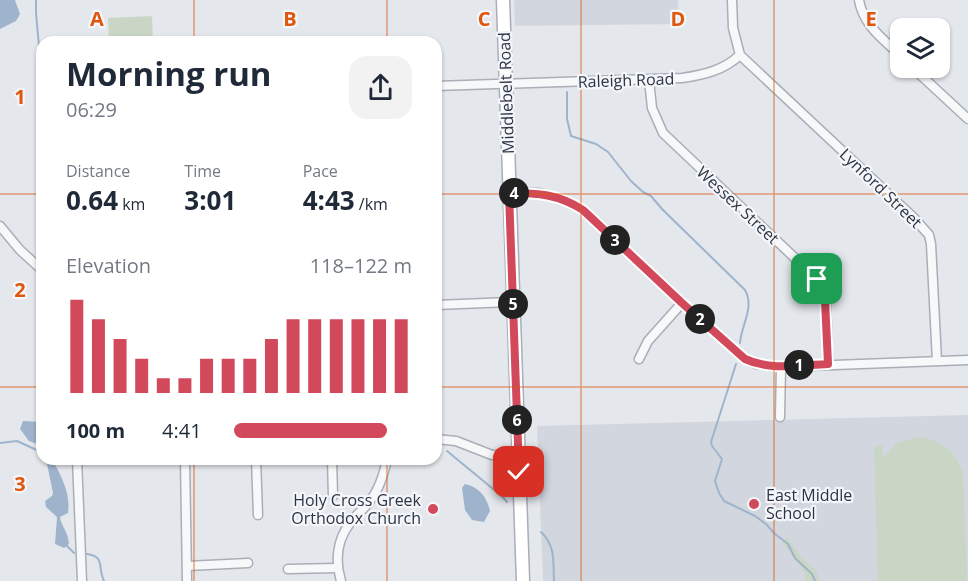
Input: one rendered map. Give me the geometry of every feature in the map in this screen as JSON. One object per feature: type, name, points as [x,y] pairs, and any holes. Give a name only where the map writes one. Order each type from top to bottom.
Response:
[{"type":"street","name":"Middlebelt Road","points":[[503,0],[523,581]]},
{"type":"street","points":[[732,0],[733,27],[740,55]]},
{"type":"street","points":[[859,0],[869,26],[890,46]]},
{"type":"street","name":"Raleigh Road","points":[[442,87],[649,80],[700,75],[719,69],[733,62],[740,55]]},
{"type":"street","name":"Lynford Street","points":[[740,55],[914,218],[929,235],[933,253],[937,361]]},
{"type":"street","points":[[924,78],[968,119]]},
{"type":"street","name":"Wessex Street","points":[[649,80],[652,108],[663,133],[817,279],[825,300],[828,364]]},
{"type":"street","points":[[509,193],[539,193],[563,199],[583,210],[682,303],[745,359],[756,364],[781,367],[968,360]]},
{"type":"street","points":[[0,226],[36,265]]},
{"type":"street","points":[[442,305],[513,302]]},
{"type":"street","points":[[639,359],[648,341],[682,303]]},
{"type":"street","points":[[780,417],[781,367]]},
{"type":"street","points":[[442,440],[456,441],[492,455],[518,454]]},
{"type":"street","points":[[77,465],[82,581]]},
{"type":"street","points":[[185,465],[187,581]]},
{"type":"street","points":[[256,465],[258,515]]},
{"type":"street","points":[[332,465],[333,496]]},
{"type":"street","points":[[341,581],[337,568],[340,541],[350,522],[369,502],[380,483],[385,465]]},
{"type":"street","points":[[187,566],[248,563]]},
{"type":"street","points":[[288,569],[337,568]]},
{"type":"shaded area","points":[[514,0],[678,0],[679,24],[515,26]]},
{"type":"shaded area","name":"East Middle School","points":[[968,415],[968,581],[543,581],[537,426]]},
{"type":"green space","points":[[152,16],[153,36],[109,36],[108,18]]},
{"type":"green space","points":[[919,437],[934,441],[946,448],[956,458],[963,472],[967,581],[878,581],[874,446],[882,446],[883,458],[897,443]]},
{"type":"green space","points":[[787,537],[802,558],[816,570],[819,581],[805,581],[805,573],[782,542]]},
{"type":"water","points":[[0,0],[15,0],[20,14],[16,21],[0,29]]},
{"type":"water","points":[[23,421],[36,422],[36,444],[29,441],[20,429]]},
{"type":"water","points":[[47,465],[55,465],[67,492],[68,513],[60,517],[69,544],[64,548],[55,544],[57,517],[46,507],[45,501],[53,493]]},
{"type":"water","points":[[465,484],[482,493],[487,501],[490,511],[484,522],[472,520],[465,510],[462,488]]},
{"type":"waterway","points":[[36,0],[38,36]]},
{"type":"waterway","points":[[567,92],[567,119],[571,136],[596,144],[608,152],[631,181],[651,196],[745,290],[749,303],[740,343]]},
{"type":"waterway","points":[[736,364],[711,442],[722,459],[715,481],[719,493],[724,501],[755,516],[788,544],[795,558],[812,574],[815,581]]},
{"type":"waterway","points":[[0,443],[17,441],[36,450]]},
{"type":"waterway","points":[[447,451],[498,493]]},
{"type":"waterway","points":[[500,494],[507,502]]},
{"type":"waterway","points":[[541,532],[551,549],[554,581]]},
{"type":"waterway","points":[[66,545],[74,553]]},
{"type":"waterway","points":[[87,554],[99,560],[104,581]]},
{"type":"place","name":"East Middle School","points":[[754,504]]},
{"type":"place","name":"Holy Cross Greek Orthodox Church","points":[[433,509]]},
{"type":"route","points":[[519,472],[509,193],[539,193],[563,199],[583,210],[682,303],[745,359],[756,364],[781,367],[828,364],[825,300],[817,279]]}]
